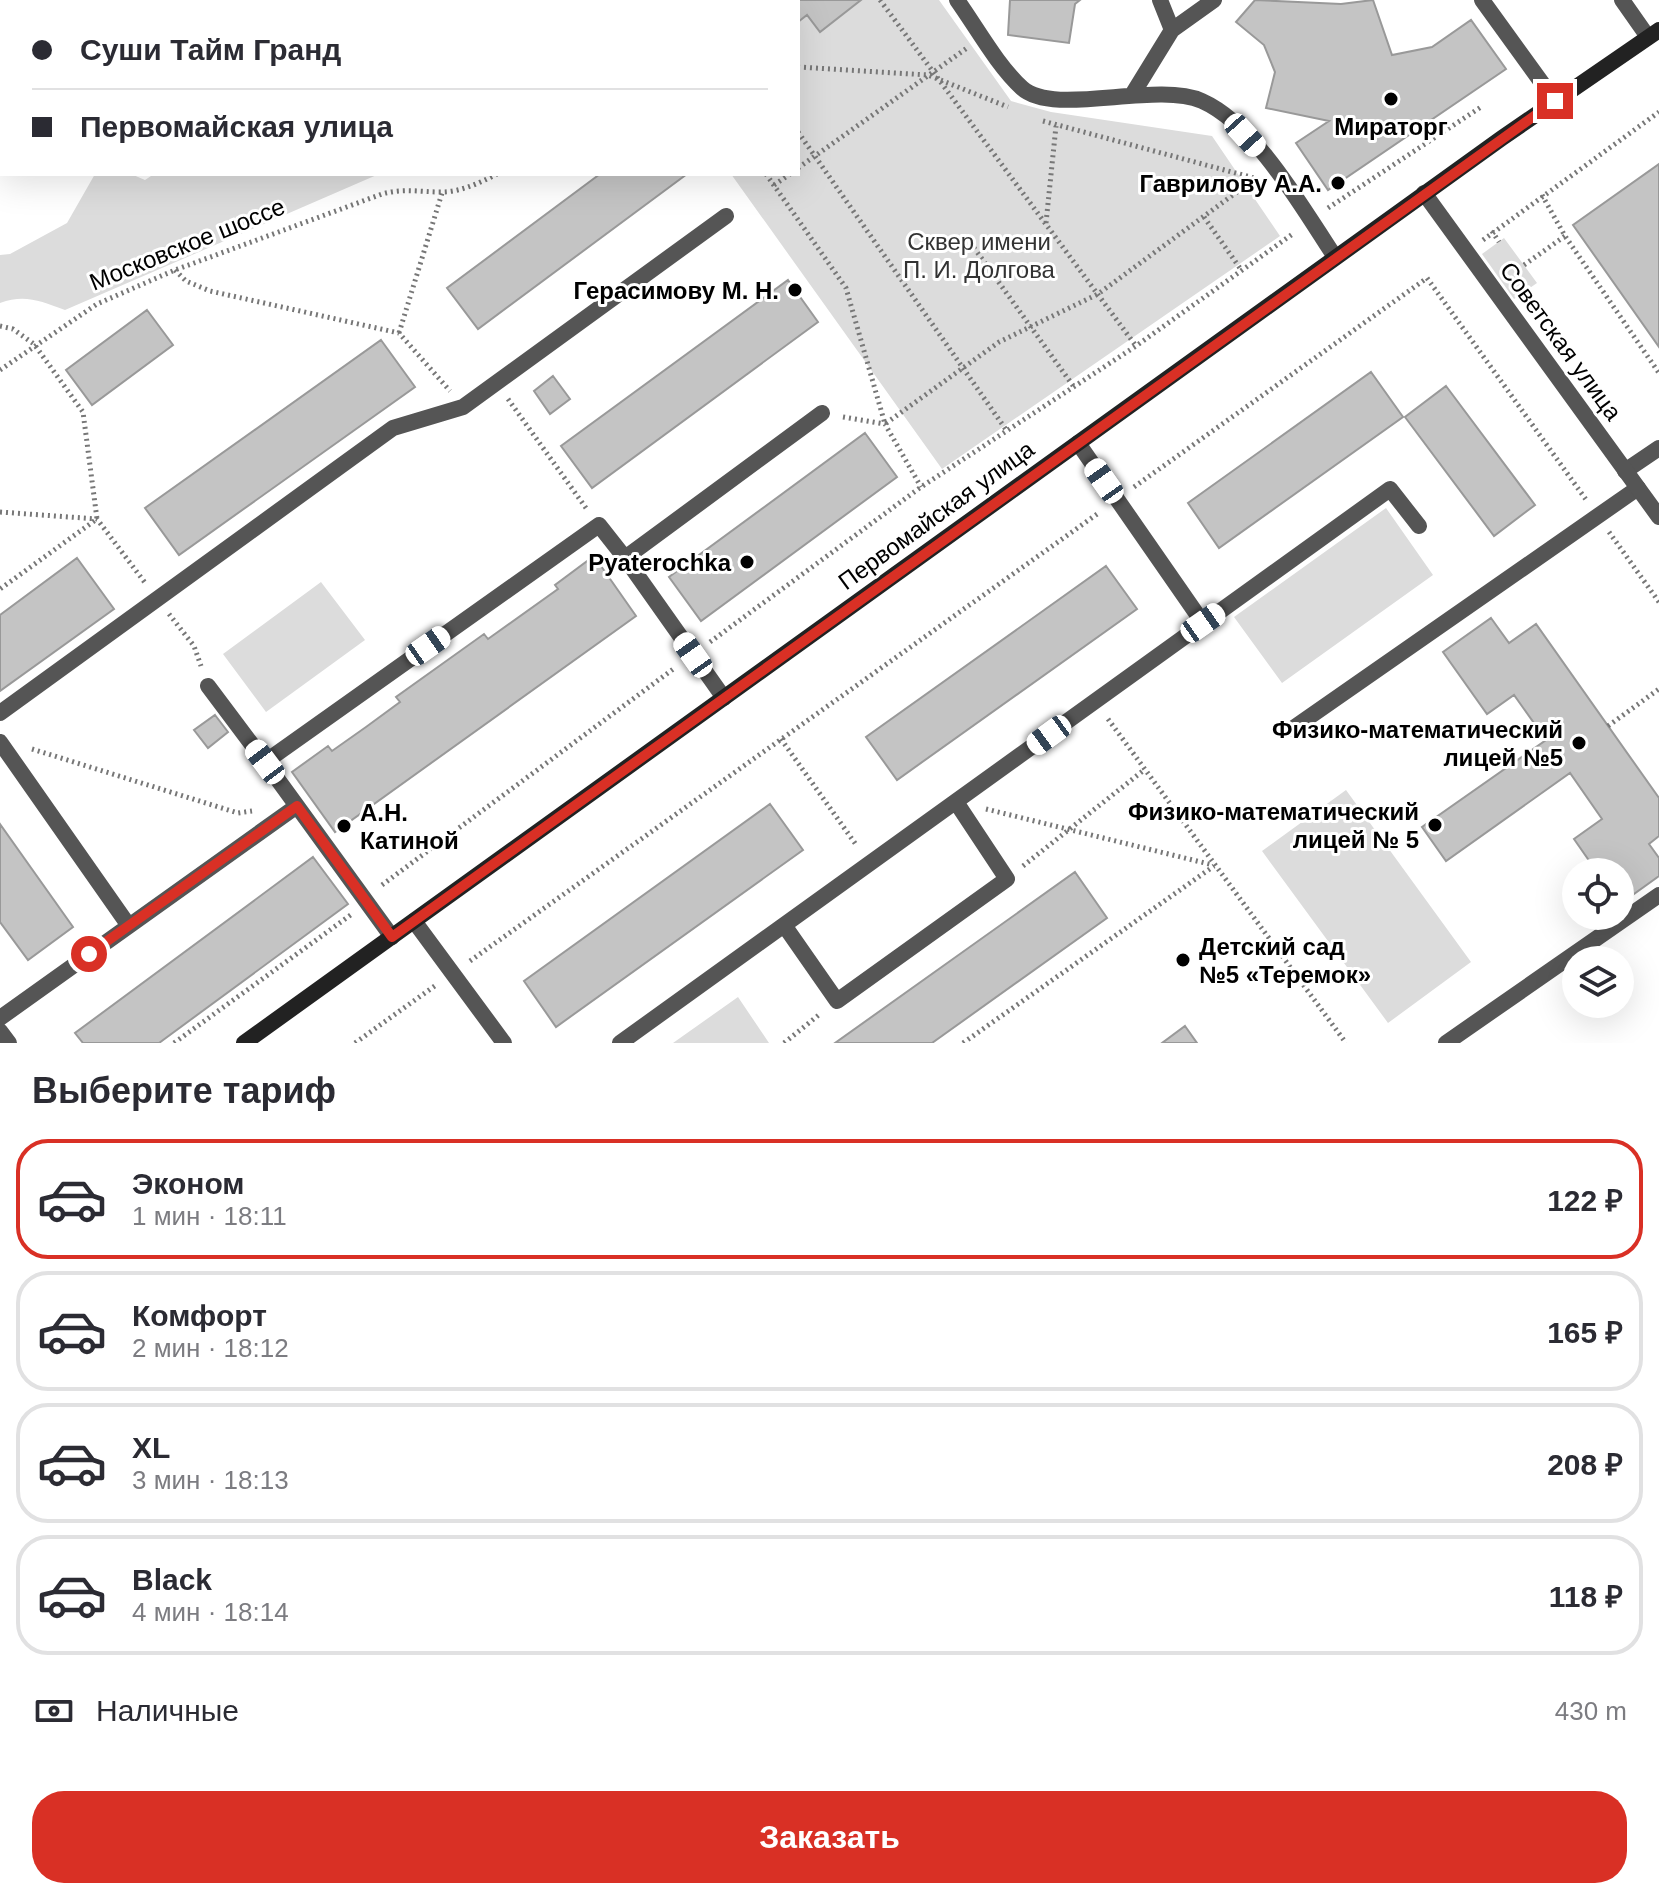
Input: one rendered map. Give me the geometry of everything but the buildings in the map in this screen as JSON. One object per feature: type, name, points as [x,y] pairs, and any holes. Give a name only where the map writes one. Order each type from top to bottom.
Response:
[{"type":"main road","name":"Первомайская улица","points":[[244,1043],[1424,193],[1654,33]]},
{"type":"street","points":[[957,0],[1014,79],[1030,94],[1054,100],[1183,95],[1215,109],[1257,147],[1335,257]]},
{"type":"street","points":[[1160,0],[1172,30]]},
{"type":"street","points":[[1132,95],[1172,30],[1214,0]]},
{"type":"street","points":[[1482,0],[1555,101]]},
{"type":"street","points":[[1622,0],[1654,33]]},
{"type":"street","name":"Советская улица","points":[[1424,193],[1659,517]]},
{"type":"street","points":[[0,713],[393,428],[463,407],[726,216]]},
{"type":"street","points":[[625,558],[822,413]]},
{"type":"street","points":[[1078,443],[1203,623]]},
{"type":"street","points":[[1625,471],[1659,448]]},
{"type":"street","points":[[1292,729],[1638,488]]},
{"type":"street","points":[[620,1043],[1390,489],[1419,526]]},
{"type":"street","points":[[265,762],[599,525],[724,698]]},
{"type":"street","points":[[208,686],[392,937]]},
{"type":"street","points":[[0,742],[129,926]]},
{"type":"street","points":[[784,925],[837,1001],[1007,879],[956,802]]},
{"type":"street","points":[[0,1018],[297,806]]},
{"type":"street","points":[[1446,1043],[1659,895]]},
{"type":"street","points":[[414,921],[504,1043]]},
{"type":"street","points":[[0,1031],[9,1043]]},
{"type":"path","points":[[880,0],[1136,346]]},
{"type":"path","points":[[800,167],[984,37]]},
{"type":"path","points":[[174,1043],[368,903],[387,879],[921,487],[1136,346],[1310,220],[1481,107]]},
{"type":"path","points":[[1482,238],[1659,112]]},
{"type":"path","points":[[1046,224],[1056,126]]},
{"type":"path","points":[[800,135],[1007,431]]},
{"type":"path","name":"Московское шоссе","points":[[0,370],[97,304],[175,270],[382,194],[398,190],[442,192],[475,186],[493,176]]},
{"type":"path","points":[[767,176],[846,288],[885,424],[921,487]]},
{"type":"path","points":[[774,185],[787,176]]},
{"type":"path","points":[[822,413],[885,424],[999,342],[1098,294],[1256,178]]},
{"type":"path","points":[[399,333],[442,192]]},
{"type":"path","points":[[1542,195],[1565,236],[1659,373]]},
{"type":"path","points":[[1204,217],[1242,271]]},
{"type":"path","points":[[1492,231],[1499,242]]},
{"type":"path","points":[[1524,265],[1565,236]]},
{"type":"path","points":[[967,238],[1074,387]]},
{"type":"path","points":[[175,270],[186,281],[210,291],[399,333],[463,407]]},
{"type":"path","points":[[355,1043],[1427,278],[1659,602]]},
{"type":"path","points":[[0,326],[13,329],[34,344],[83,412],[97,519],[194,646],[208,686]]},
{"type":"path","points":[[497,383],[599,525]]},
{"type":"path","points":[[0,512],[97,519]]},
{"type":"path","points":[[0,589],[97,519]]},
{"type":"path","points":[[1608,726],[1659,689]]},
{"type":"path","points":[[1095,702],[1346,1043]]},
{"type":"path","points":[[781,739],[870,864]]},
{"type":"path","points":[[30,749],[238,813],[297,806]]},
{"type":"path","points":[[1007,879],[1144,770]]},
{"type":"path","points":[[956,802],[1214,866]]},
{"type":"path","points":[[963,1043],[1214,866]]},
{"type":"path","points":[[784,1043],[837,1001]]},
{"type":"green space","name":"Сквер имени П. И. Долгова","points":[[818,0],[939,0],[1011,101],[1051,112],[1212,136],[1280,236],[942,469],[732,176],[800,176],[800,13]]},
{"type":"green space","points":[[94,176],[136,176],[145,180],[151,176],[374,176],[65,310],[25,299],[0,303],[0,255],[10,254],[67,223]]},
{"type":"green space","points":[[1504,238],[1537,283],[1514,299],[1482,254]]},
{"type":"green space","points":[[1386,508],[1433,575],[1282,683],[1234,617]]},
{"type":"green space","points":[[321,582],[365,640],[266,712],[223,654]]},
{"type":"green space","points":[[1346,790],[1471,962],[1388,1023],[1262,851]]},
{"type":"green space","points":[[738,997],[769,1043],[673,1043]]},
{"type":"place","name":"Мираторг","points":[[1391,99]]},
{"type":"place","name":"Гаврилову А.А.","points":[[1338,183]]},
{"type":"place","name":"Герасимову М. Н.","points":[[795,290]]},
{"type":"place","name":"Pyaterochka","points":[[747,562]]},
{"type":"place","name":"Физико-математический лицей №5","points":[[1579,743]]},
{"type":"place","name":"Физико-математический лицей № 5","points":[[1435,825]]},
{"type":"place","name":"А.Н. Катиной","points":[[344,826]]},
{"type":"place","name":"Детский сад №5 «Теремок»","points":[[1183,960]]},
{"type":"route","points":[[89,954],[297,806],[392,937],[1555,101]]}]
